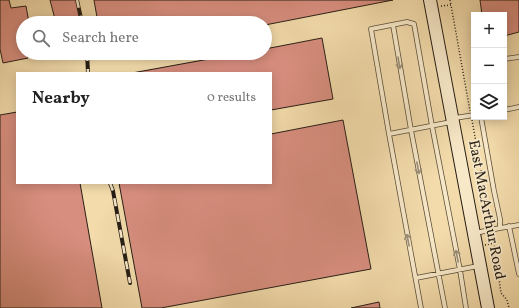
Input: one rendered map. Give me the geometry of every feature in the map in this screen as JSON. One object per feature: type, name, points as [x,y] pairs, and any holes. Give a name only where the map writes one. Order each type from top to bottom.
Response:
[{"type":"street","name":"East MacArthur Road","points":[[430,0],[488,308]]},
{"type":"lane","points":[[421,308],[371,29],[407,22],[414,24],[466,308]]},
{"type":"lane","points":[[393,25],[444,308]]},
{"type":"lane","points":[[507,59],[519,57]]},
{"type":"lane","points":[[507,109],[519,107]]},
{"type":"lane","points":[[389,134],[432,126],[471,116]]},
{"type":"lane","points":[[482,120],[500,219],[500,228]]},
{"type":"lane","points":[[474,233],[519,225]]},
{"type":"lane","points":[[509,226],[519,274]]},
{"type":"lane","points":[[416,278],[480,266]]},
{"type":"path","points":[[450,0],[451,5]]},
{"type":"path","points":[[477,246],[494,243],[501,293],[507,300],[509,308]]},
{"type":"building","points":[[0,0],[9,0],[11,8],[26,6],[28,16],[16,16],[16,60],[18,60],[3,63],[0,49]]},
{"type":"building","points":[[50,0],[77,0],[80,16],[54,16]]},
{"type":"building","points":[[94,0],[393,0],[272,24],[272,16],[97,16]]},
{"type":"building","points":[[480,0],[519,0],[519,32],[507,35],[507,12],[482,12]]},
{"type":"building","points":[[322,38],[333,99],[272,110],[272,72],[138,72],[204,60],[272,60],[272,48]]},
{"type":"building","points":[[16,112],[16,184],[80,184],[102,308],[0,308],[0,115]]},
{"type":"building","points":[[343,120],[371,269],[161,308],[142,308],[119,184],[272,184],[272,134]]},
{"type":"building","points":[[379,302],[380,308],[351,308]]},
{"type":"railway","points":[[77,0],[80,16]]},
{"type":"railway","points":[[87,60],[88,72]]},
{"type":"railway","points":[[110,184],[113,191],[130,283]]}]
